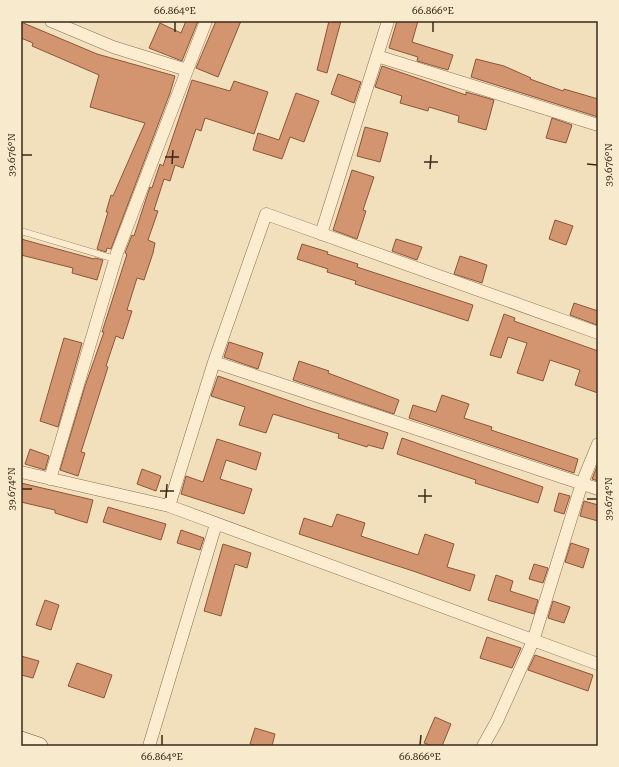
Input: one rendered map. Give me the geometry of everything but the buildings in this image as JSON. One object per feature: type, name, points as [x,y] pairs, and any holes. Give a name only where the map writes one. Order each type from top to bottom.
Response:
[{"type":"main road","points":[[21,740],[39,746]]},
{"type":"street","points":[[51,21],[113,47],[187,70]]},
{"type":"street","points":[[50,480],[115,260],[206,21]]},
{"type":"street","points":[[321,234],[388,21]]},
{"type":"street","points":[[377,56],[598,125]]},
{"type":"street","points":[[169,506],[214,362],[266,214],[598,333]]},
{"type":"street","points":[[214,362],[598,489]]},
{"type":"street","points":[[483,746],[497,721],[533,641],[582,483],[598,444]]},
{"type":"street","points":[[21,472],[50,480],[169,506],[598,664]]},
{"type":"street","points":[[148,746],[216,524]]},
{"type":"lane","points":[[21,231],[115,260]]}]
